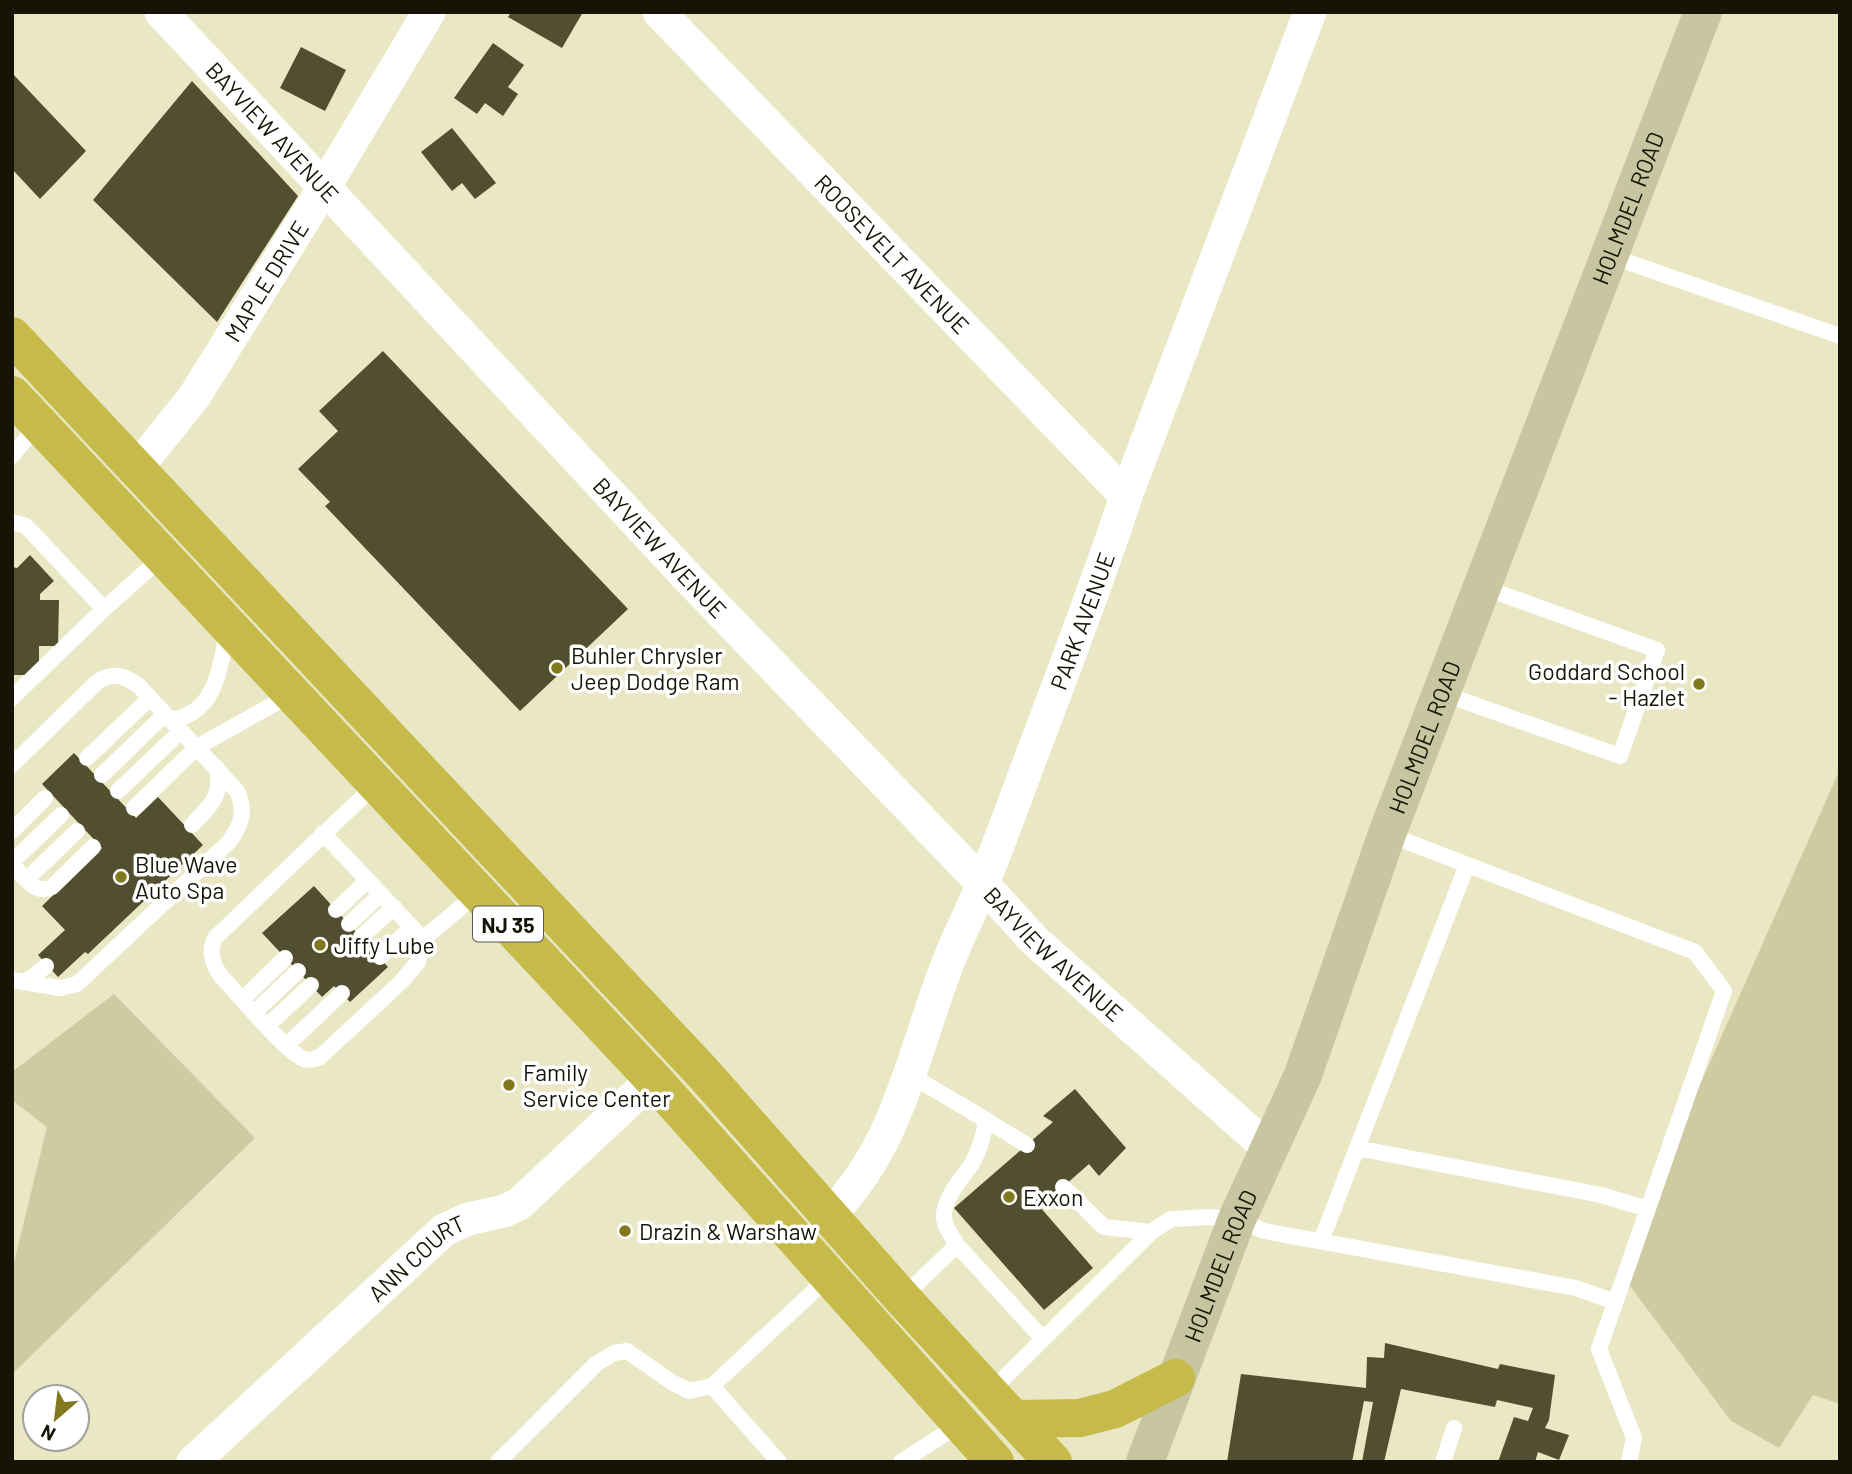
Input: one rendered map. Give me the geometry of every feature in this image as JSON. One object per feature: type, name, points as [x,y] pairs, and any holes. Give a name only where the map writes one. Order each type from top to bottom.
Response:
[{"type":"highway","name":"NJ 35","points":[[12,336],[722,1094],[902,1298],[1053,1462]]},
{"type":"highway","name":"NJ 35","points":[[12,395],[653,1079],[995,1462]]},
{"type":"highway","points":[[1001,1406],[1080,1419],[1122,1406],[1176,1378]]},
{"type":"main road","name":"HOLMDEL ROAD","points":[[1145,1462],[1237,1219],[1303,1075],[1387,834],[1703,12]]},
{"type":"street","name":"BAYVIEW AVENUE","points":[[161,12],[692,582],[1035,941],[1269,1149]]},
{"type":"street","name":"MAPLE DRIVE","points":[[136,468],[194,397],[429,12]]},
{"type":"street","name":"ROOSEVELT AVENUE","points":[[659,12],[1126,496]]},
{"type":"street","name":"PARK AVENUE","points":[[829,1215],[845,1200],[870,1167],[910,1075],[946,968],[983,884],[1105,560],[1126,496],[1310,12]]},
{"type":"street","name":"ANN COURT","points":[[193,1462],[444,1230],[468,1219],[504,1211],[519,1203],[653,1079]]},
{"type":"lane","points":[[1610,256],[1840,336]]},
{"type":"lane","points":[[12,456],[38,424]]},
{"type":"lane","points":[[12,522],[26,526],[104,609]]},
{"type":"lane","points":[[12,698],[162,557]]},
{"type":"lane","points":[[1441,694],[1620,756],[1657,650],[1482,587]]},
{"type":"lane","points":[[102,775],[172,722],[192,715],[209,696],[216,683],[229,626]]},
{"type":"lane","points":[[12,765],[97,682],[116,675],[127,677],[138,685],[237,790],[243,803],[243,817],[239,829],[229,842],[77,984],[60,988],[20,981]]},
{"type":"lane","points":[[134,808],[197,747],[292,694]]},
{"type":"lane","points":[[87,758],[149,698]]},
{"type":"lane","points":[[118,791],[172,722]]},
{"type":"lane","points":[[192,825],[217,794],[220,782],[217,768]]},
{"type":"lane","points":[[323,833],[417,933],[418,962],[401,982],[320,1057],[312,1060],[303,1059],[287,1045],[216,969],[212,944],[224,927],[323,833],[377,783]]},
{"type":"lane","points":[[12,831],[46,798]]},
{"type":"lane","points":[[61,815],[12,863],[32,884],[45,890],[52,887],[93,847]]},
{"type":"lane","points":[[32,884],[77,831]]},
{"type":"lane","points":[[1387,834],[1695,952],[1724,991],[1599,1349],[1634,1438],[1629,1462]]},
{"type":"lane","points":[[1321,1241],[1467,865]]},
{"type":"lane","points":[[335,910],[368,880]]},
{"type":"lane","points":[[380,957],[478,892]]},
{"type":"lane","points":[[349,924],[381,894]]},
{"type":"lane","points":[[361,937],[394,907]]},
{"type":"lane","points":[[243,999],[285,958]]},
{"type":"lane","points":[[20,981],[46,966]]},
{"type":"lane","points":[[255,1012],[298,971]]},
{"type":"lane","points":[[267,1026],[311,985]]},
{"type":"lane","points":[[287,1045],[342,993]]},
{"type":"lane","points":[[910,1075],[1027,1145]]},
{"type":"lane","points":[[986,1120],[984,1139],[954,1189],[944,1214],[947,1227],[957,1245],[1043,1339]]},
{"type":"lane","points":[[1357,1148],[1601,1195],[1648,1209]]},
{"type":"lane","points":[[1063,1187],[1104,1227],[1151,1231]]},
{"type":"lane","points":[[1001,1406],[1043,1339],[1151,1231],[1171,1219],[1237,1219],[1264,1231],[1576,1289],[1615,1302]]},
{"type":"lane","points":[[902,1298],[957,1245]]},
{"type":"lane","points":[[498,1462],[596,1364],[614,1353],[627,1351],[689,1391],[712,1385],[829,1277]]},
{"type":"lane","points":[[712,1385],[779,1462]]},
{"type":"lane","points":[[901,1462],[960,1424]]},
{"type":"lane","points":[[1443,1462],[1454,1428]]},
{"type":"shaded area","points":[[1840,769],[1840,1404],[1813,1395],[1779,1448],[1731,1421],[1618,1270]]},
{"type":"shaded area","points":[[114,994],[255,1138],[12,1374],[12,1271],[47,1127],[12,1100],[12,1072]]},
{"type":"building","points":[[511,12],[583,12],[562,48],[508,17]]},
{"type":"building","points":[[493,43],[524,65],[508,87],[518,94],[503,116],[485,103],[477,114],[454,98]]},
{"type":"building","points":[[301,47],[346,70],[325,111],[280,88]]},
{"type":"building","points":[[12,73],[86,151],[40,199],[12,169]]},
{"type":"building","points":[[192,81],[298,196],[217,322],[93,200]]},
{"type":"building","points":[[452,128],[496,183],[475,199],[462,183],[452,191],[421,152]]},
{"type":"building","points":[[383,351],[628,609],[520,711],[325,506],[330,502],[298,469],[338,431],[319,411]]},
{"type":"building","points":[[30,555],[54,581],[40,594],[40,600],[59,600],[58,646],[39,646],[39,662],[25,675],[12,675],[12,567],[17,568]]},
{"type":"building","name":"Blue Wave Auto Spa","points":[[74,753],[136,818],[158,797],[203,845],[88,954],[85,952],[58,977],[38,955],[65,930],[42,906],[102,848],[42,784]]},
{"type":"building","points":[[314,886],[388,967],[350,1002],[334,986],[322,997],[262,933]]},
{"type":"building","name":"Exxon","points":[[1075,1089],[1126,1148],[1099,1176],[1089,1164],[1040,1207],[1093,1268],[1044,1310],[954,1208],[1053,1122],[1043,1116]]},
{"type":"building","points":[[1385,1343],[1498,1369],[1500,1364],[1555,1375],[1549,1420],[1545,1428],[1569,1435],[1559,1460],[1538,1452],[1535,1462],[1498,1462],[1514,1417],[1528,1421],[1533,1408],[1497,1400],[1495,1407],[1401,1389],[1384,1462],[1362,1462],[1373,1402],[1364,1401],[1352,1462],[1227,1462],[1241,1374],[1366,1388],[1367,1357],[1384,1358]]},
{"type":"place","name":"Buhler Chrysler Jeep Dodge Ram","points":[[557,668]]},
{"type":"place","name":"Goddard School - Hazlet","points":[[1699,684]]},
{"type":"place","name":"Blue Wave Auto Spa","points":[[121,877]]},
{"type":"place","name":"Jiffy Lube","points":[[320,945]]},
{"type":"place","name":"Family Service Center","points":[[509,1085]]},
{"type":"place","name":"Exxon","points":[[1009,1197]]},
{"type":"place","name":"Drazin & Warshaw","points":[[625,1231]]}]
